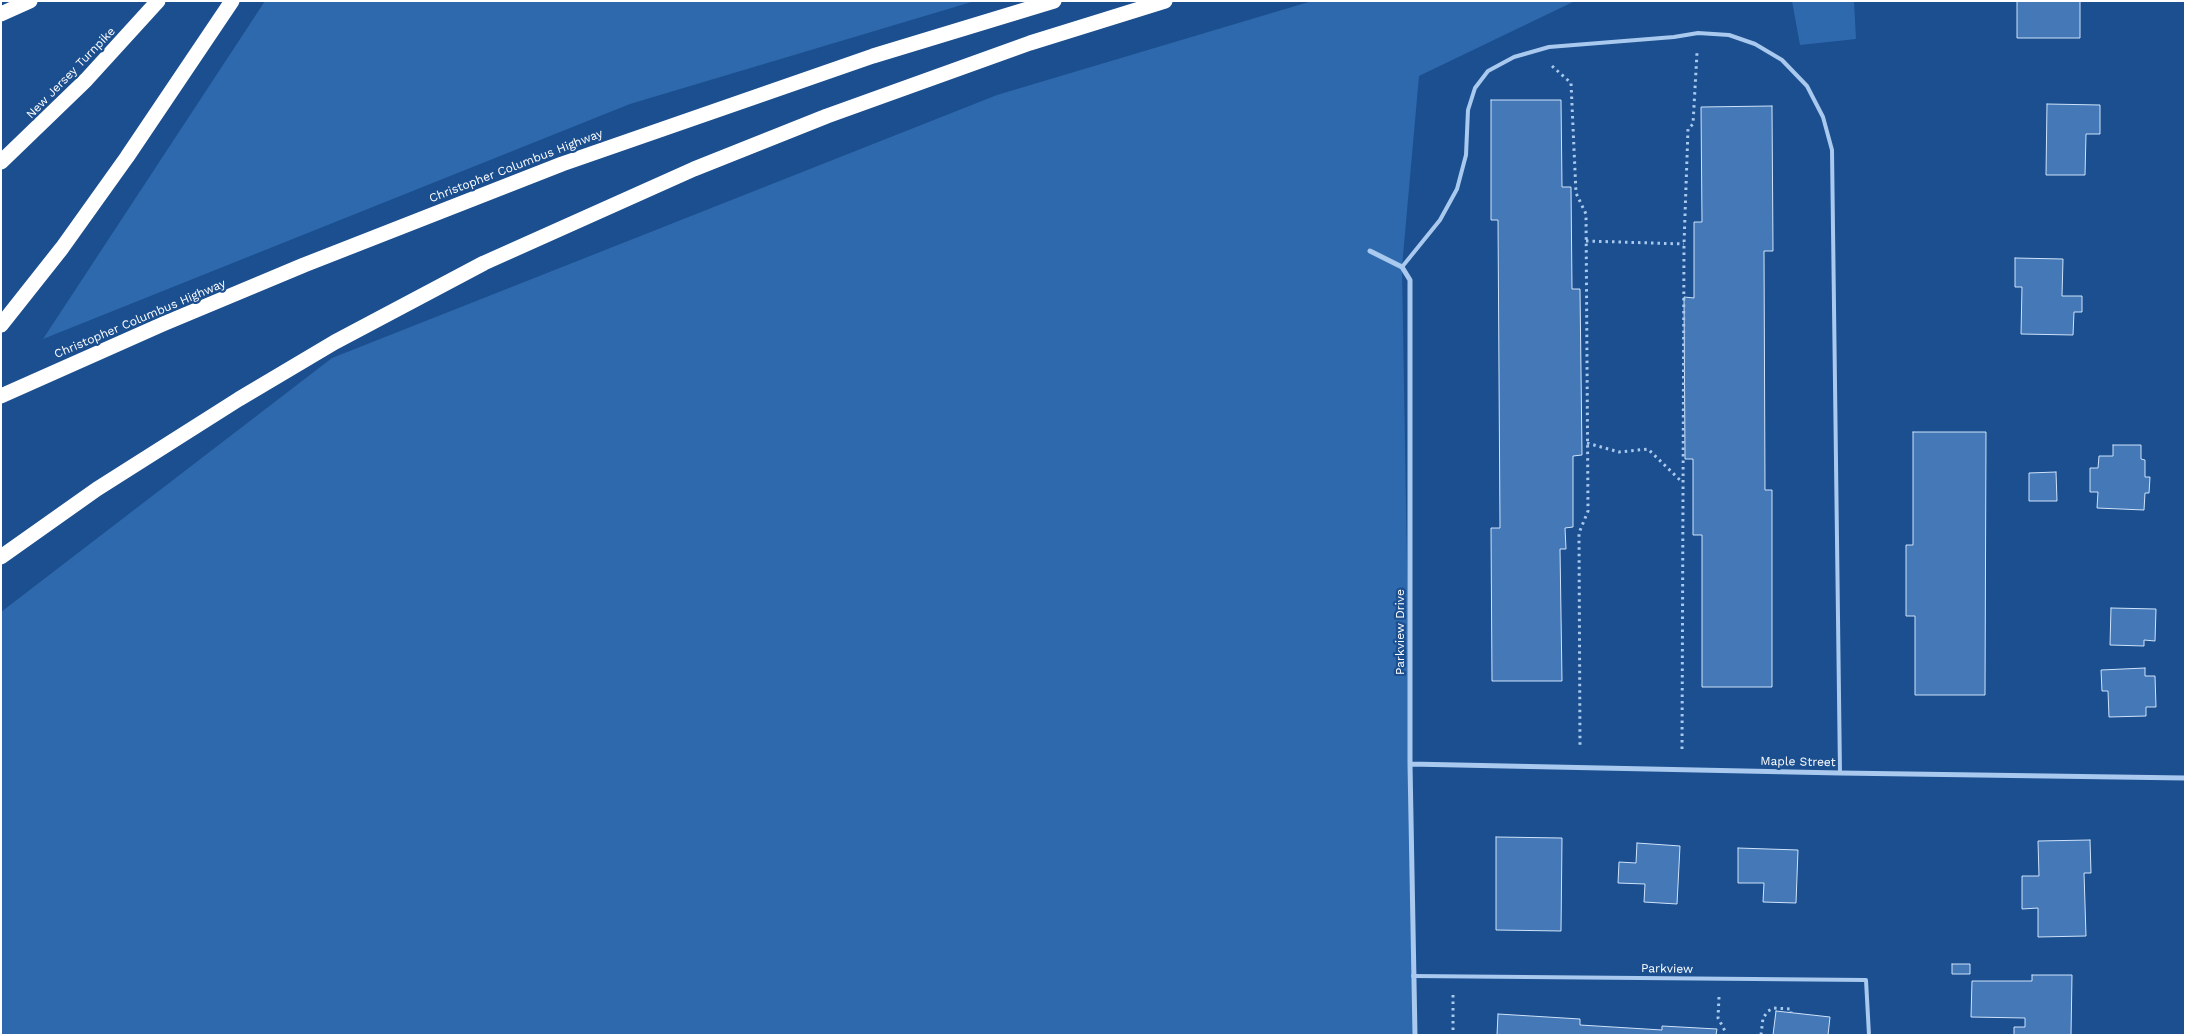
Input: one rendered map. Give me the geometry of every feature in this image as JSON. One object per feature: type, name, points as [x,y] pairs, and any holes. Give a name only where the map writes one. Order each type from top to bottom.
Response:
[{"type":"highway","points":[[1,14],[30,1]]},
{"type":"highway","name":"New Jersey Turnpike","points":[[1,162],[86,80],[158,1]]},
{"type":"highway","points":[[1,325],[62,248],[128,157],[232,1]]},
{"type":"highway","name":"Christopher Columbus Highway","points":[[1,396],[163,324],[304,265],[562,164],[873,56],[1054,1]]},
{"type":"highway","points":[[1,557],[105,484],[239,398],[335,342],[484,263],[694,169],[827,116],[1020,46],[1165,1]]},
{"type":"street","points":[[1370,251],[1402,267]]},
{"type":"street","name":"Parkview Drive","points":[[1402,267],[1410,280],[1410,764],[1415,1035]]},
{"type":"street","name":"Maple Street","points":[[1410,764],[2185,778]]},
{"type":"lane","points":[[1402,267],[1440,220],[1457,189],[1466,155],[1468,110],[1475,88],[1488,71],[1514,57],[1549,47],[1623,42],[1698,33],[1729,35],[1755,44],[1782,60],[1807,86],[1823,117],[1832,150],[1840,773]]},
{"type":"lane","name":"Parkview","points":[[1413,976],[1866,980],[1869,1035]]},
{"type":"path","points":[[1682,770],[1684,244],[1688,129],[1693,124],[1698,33]]},
{"type":"path","points":[[1535,51],[1571,83],[1576,193],[1586,214],[1588,511],[1579,533],[1580,768]]},
{"type":"path","points":[[1586,241],[1684,244]]},
{"type":"path","points":[[1587,443],[1619,452],[1648,449],[1683,482]]},
{"type":"path","points":[[1453,977],[1453,1035]]},
{"type":"path","points":[[1720,979],[1718,1018],[1725,1031],[1724,1035]]},
{"type":"path","points":[[1761,1035],[1763,1018],[1768,1010],[1774,1008],[1791,1009],[1791,1012]]},
{"type":"shaded area","points":[[265,1],[975,1],[630,104],[43,339]]},
{"type":"shaded area","points":[[1312,1],[1575,1],[1419,76],[1402,267],[1415,1035],[1,1035],[1,612],[332,358],[997,95]]},
{"type":"shaded area","points":[[1792,1],[1854,1],[1856,39],[1800,45]]},
{"type":"building","points":[[2017,1],[2080,1],[2080,38],[2017,38]]},
{"type":"building","points":[[1491,100],[1561,100],[1562,187],[1571,187],[1572,289],[1580,289],[1582,455],[1573,456],[1573,527],[1565,528],[1566,549],[1560,549],[1562,681],[1492,681],[1491,528],[1500,528],[1498,220],[1491,220]]},
{"type":"building","points":[[2047,104],[2100,105],[2100,134],[2086,134],[2085,175],[2046,175]]},
{"type":"building","points":[[1772,106],[1773,251],[1764,251],[1765,490],[1772,490],[1772,687],[1702,687],[1702,535],[1693,535],[1693,459],[1685,459],[1684,297],[1694,298],[1694,222],[1702,222],[1701,107]]},
{"type":"building","points":[[2015,258],[2063,259],[2062,296],[2082,296],[2082,312],[2074,312],[2073,335],[2021,334],[2022,287],[2015,287]]},
{"type":"building","points":[[1913,432],[1986,432],[1985,695],[1915,695],[1915,616],[1906,616],[1906,545],[1913,545]]},
{"type":"building","points":[[2113,445],[2141,445],[2141,459],[2145,460],[2145,477],[2150,477],[2149,493],[2145,493],[2144,510],[2097,508],[2098,492],[2090,492],[2090,468],[2098,468],[2099,456],[2113,456]]},
{"type":"building","points":[[2056,472],[2057,501],[2029,501],[2029,473]]},
{"type":"building","points":[[2111,608],[2156,609],[2155,641],[2144,640],[2144,646],[2110,645]]},
{"type":"building","points":[[2145,668],[2145,676],[2155,676],[2156,707],[2146,707],[2146,716],[2109,717],[2108,691],[2102,691],[2101,670]]},
{"type":"building","points":[[1496,837],[1562,838],[1561,931],[1496,930]]},
{"type":"building","points":[[2090,840],[2091,873],[2084,873],[2086,936],[2038,937],[2038,908],[2022,909],[2022,876],[2039,876],[2038,841]]},
{"type":"building","points":[[1637,843],[1680,846],[1677,904],[1644,902],[1645,884],[1618,883],[1619,862],[1636,863]]},
{"type":"building","points":[[1738,848],[1798,850],[1796,903],[1763,902],[1764,883],[1738,883]]},
{"type":"building","points":[[1952,964],[1970,964],[1970,974],[1952,974]]},
{"type":"building","points":[[2032,975],[2072,975],[2071,1035],[2014,1035],[2014,1027],[2025,1027],[2025,1018],[1971,1017],[1972,981],[2032,981]]},
{"type":"building","points":[[1776,1011],[1830,1017],[1828,1035],[1773,1035]]},
{"type":"building","points":[[1498,1014],[1580,1019],[1580,1025],[1662,1030],[1662,1026],[1717,1029],[1716,1035],[1497,1035]]}]
